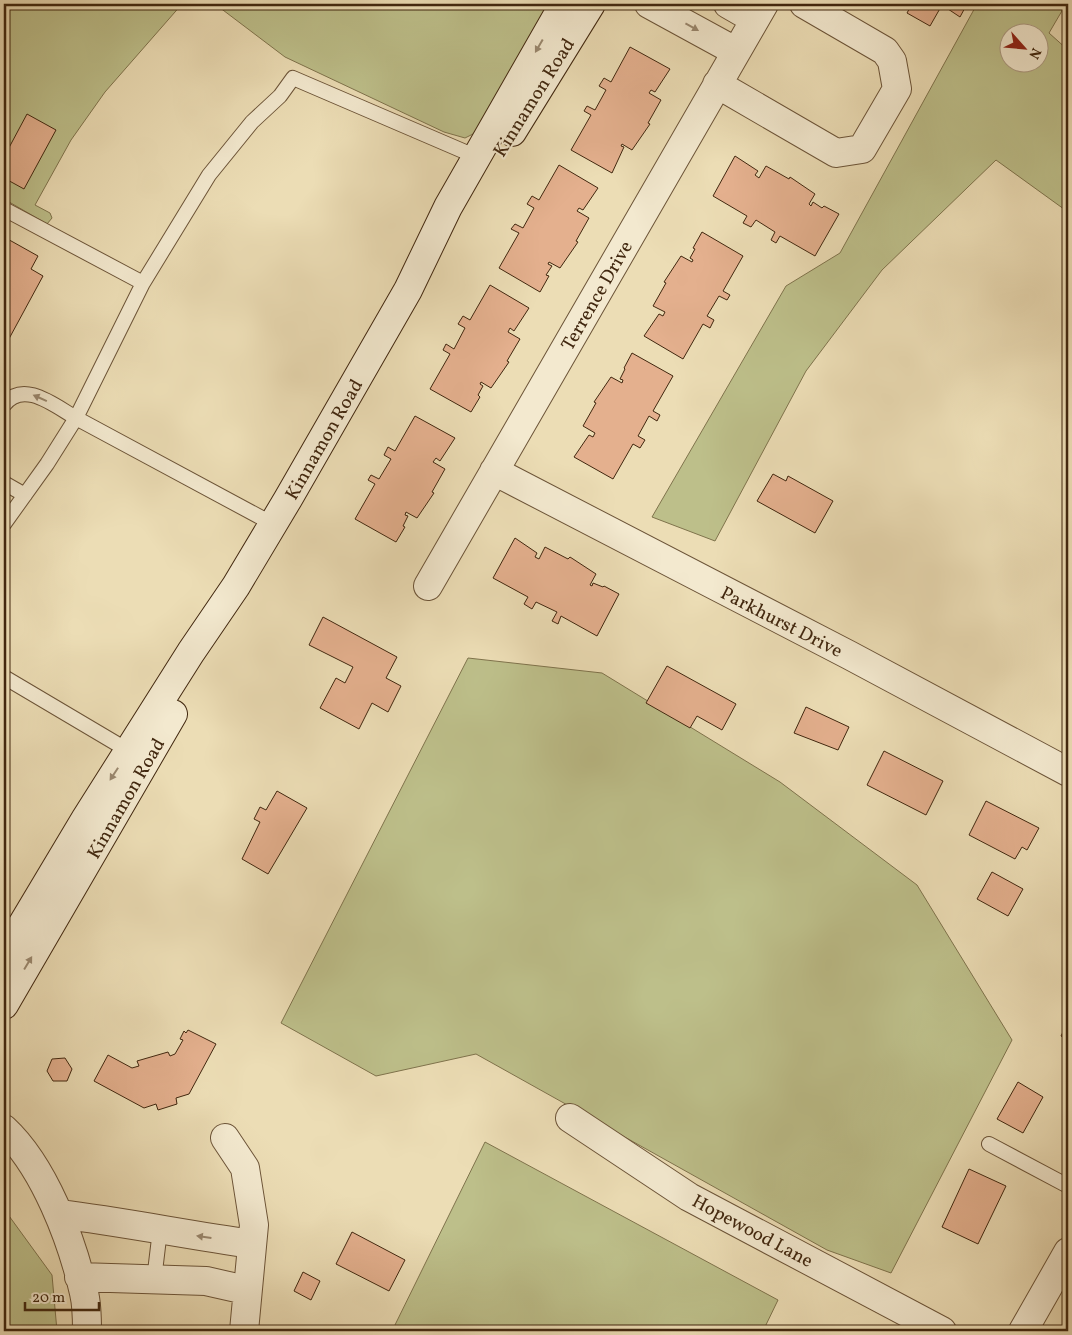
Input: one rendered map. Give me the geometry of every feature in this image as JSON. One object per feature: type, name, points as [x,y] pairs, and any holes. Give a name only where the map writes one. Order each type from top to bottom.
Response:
[{"type":"street","name":"Kinnamon Road","points":[[4,955],[190,652],[236,586],[273,524],[408,290],[438,226],[564,4]]},
{"type":"street","name":"Kinnamon Road","points":[[408,290],[461,216],[591,4]]},
{"type":"street","points":[[649,4],[735,52]]},
{"type":"street","points":[[728,4],[759,11]]},
{"type":"street","points":[[717,84],[836,153],[862,149],[897,89],[892,61],[885,51],[804,4]]},
{"type":"street","name":"Terrence Drive","points":[[428,586],[759,11]]},
{"type":"street","name":"Parkhurst Drive","points":[[494,471],[858,660],[1068,772]]},
{"type":"street","name":"Kinnamon Road","points":[[4,1005],[169,720],[202,659],[236,586]]},
{"type":"street","name":"Hopewood Lane","points":[[570,1118],[689,1197],[942,1331]]},
{"type":"street","points":[[4,1129],[33,1165],[59,1214],[85,1294],[88,1331]]},
{"type":"street","points":[[225,1138],[245,1168],[254,1225],[246,1290],[244,1331]]},
{"type":"street","points":[[59,1214],[122,1221],[160,1230],[252,1244]]},
{"type":"street","points":[[1023,1331],[1068,1252]]},
{"type":"street","points":[[79,1278],[206,1281],[246,1290]]},
{"type":"lane","points":[[4,524],[76,418],[144,283],[209,175],[252,122],[280,96],[293,78],[477,157]]},
{"type":"lane","points":[[4,209],[144,283]]},
{"type":"lane","points":[[4,405],[12,396],[26,393],[49,402],[273,524]]},
{"type":"lane","points":[[4,483],[25,495]]},
{"type":"lane","points":[[4,676],[129,751]]},
{"type":"lane","points":[[989,1144],[1068,1186]]},
{"type":"lane","points":[[154,1280],[160,1230]]},
{"type":"green space","points":[[4,4],[182,4],[105,92],[71,140],[35,205],[50,213],[52,218],[47,224],[4,199]]},
{"type":"green space","points":[[215,4],[543,4],[545,18],[481,130],[465,138],[444,132],[285,57]]},
{"type":"green space","points":[[977,4],[1066,4],[1050,31],[1050,22],[1000,22],[1000,72],[1050,72],[1050,34],[1068,50],[1068,212],[996,160],[882,270],[806,371],[715,541],[652,517],[786,286],[840,253]]},
{"type":"green space","points":[[468,658],[602,673],[780,782],[917,885],[1012,1040],[891,1273],[827,1250],[476,1054],[376,1076],[281,1023]]},
{"type":"green space","points":[[485,1142],[778,1300],[763,1331],[392,1331]]},
{"type":"green space","points":[[4,1209],[52,1275],[57,1331],[4,1331]]},
{"type":"building","points":[[912,4],[967,4],[960,17],[942,5],[930,26],[907,13]]},
{"type":"building","points":[[630,47],[670,69],[655,92],[651,90],[649,93],[661,100],[648,123],[650,124],[632,150],[622,144],[621,146],[624,147],[612,173],[571,150],[591,115],[584,111],[587,106],[595,110],[606,90],[599,86],[604,78],[611,82]]},
{"type":"building","points":[[27,114],[56,130],[24,189],[4,178],[4,157]]},
{"type":"building","points":[[735,156],[758,171],[755,175],[759,178],[766,166],[789,179],[790,177],[815,194],[809,204],[811,206],[813,202],[822,208],[824,206],[839,214],[815,256],[780,236],[776,243],[771,240],[775,232],[756,220],[751,227],[743,223],[747,216],[713,196]]},
{"type":"building","points":[[559,165],[598,188],[583,210],[579,208],[577,211],[589,218],[576,241],[578,242],[560,268],[549,262],[548,264],[552,266],[546,275],[549,276],[540,292],[499,268],[519,233],[511,229],[515,224],[523,228],[534,208],[527,204],[532,196],[539,200]]},
{"type":"building","points":[[702,232],[743,256],[723,291],[730,295],[727,300],[719,296],[707,316],[714,320],[710,328],[703,324],[683,359],[644,336],[659,314],[663,316],[665,312],[653,306],[666,283],[664,282],[681,256],[692,262],[693,260],[690,258],[695,249],[693,248]]},
{"type":"building","points":[[4,237],[38,256],[31,269],[43,276],[4,348]]},
{"type":"building","points":[[490,285],[529,308],[514,331],[510,328],[508,332],[520,339],[507,361],[509,362],[491,388],[481,382],[480,384],[483,386],[478,395],[480,397],[471,412],[430,389],[450,354],[443,350],[446,344],[454,349],[465,328],[458,324],[463,316],[470,320]]},
{"type":"building","points":[[632,353],[673,376],[653,411],[660,415],[657,421],[649,416],[638,436],[645,440],[640,448],[633,444],[613,479],[574,457],[589,435],[593,437],[595,433],[583,426],[596,403],[594,402],[611,377],[622,383],[623,380],[620,379]]},
{"type":"building","points":[[415,416],[455,438],[440,461],[436,458],[433,462],[445,469],[432,492],[434,493],[417,518],[406,512],[405,515],[408,516],[403,526],[405,527],[396,542],[355,519],[375,484],[368,480],[371,475],[379,479],[391,459],[384,455],[388,447],[395,451]]},
{"type":"building","points":[[773,474],[786,481],[788,476],[833,501],[815,533],[757,501]]},
{"type":"building","points":[[515,538],[537,553],[535,557],[539,559],[545,547],[568,559],[570,557],[596,574],[590,585],[592,586],[593,583],[604,586],[619,594],[597,636],[561,616],[558,624],[552,621],[557,612],[536,602],[532,609],[524,604],[528,597],[493,578]]},
{"type":"building","points":[[323,617],[397,657],[386,678],[401,686],[388,712],[372,703],[359,729],[320,708],[336,678],[345,683],[353,667],[309,645]]},
{"type":"building","points":[[667,666],[736,704],[722,730],[697,716],[690,728],[646,703]]},
{"type":"building","points":[[806,707],[849,727],[838,750],[794,733]]},
{"type":"building","points":[[884,751],[943,781],[926,815],[867,785]]},
{"type":"building","points":[[277,791],[307,808],[268,874],[242,859],[260,822],[254,819],[260,807],[266,810]]},
{"type":"building","points":[[986,801],[1039,828],[1027,850],[1022,847],[1015,859],[969,835]]},
{"type":"building","points":[[992,872],[1023,889],[1008,916],[977,899]]},
{"type":"building","points":[[1068,1022],[1068,1040],[1061,1036]]},
{"type":"building","points":[[188,1030],[216,1044],[189,1094],[176,1098],[177,1104],[158,1110],[156,1104],[144,1108],[94,1081],[108,1055],[132,1068],[139,1066],[137,1061],[168,1052],[170,1056],[175,1054],[183,1040],[180,1039],[184,1031],[186,1033]]},
{"type":"building","points":[[65,1058],[72,1069],[67,1081],[53,1081],[47,1071],[52,1059]]},
{"type":"building","points":[[1018,1082],[1043,1097],[1023,1133],[997,1119]]},
{"type":"building","points":[[969,1169],[1006,1186],[978,1244],[942,1227]]},
{"type":"building","points":[[352,1232],[405,1260],[389,1291],[336,1264]]},
{"type":"building","points":[[303,1272],[320,1281],[311,1300],[294,1291]]}]
